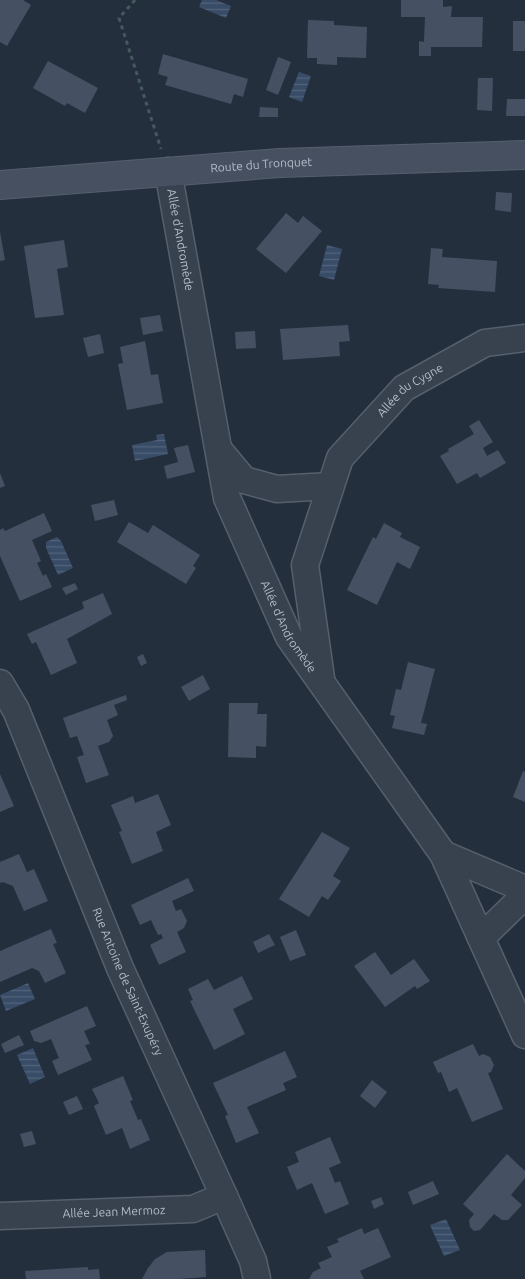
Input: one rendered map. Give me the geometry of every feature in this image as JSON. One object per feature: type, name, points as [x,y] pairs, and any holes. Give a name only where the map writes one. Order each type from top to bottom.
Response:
[{"type":"street","name":"Route du Tronquet","points":[[0,185],[280,163],[525,154]]},
{"type":"street","name":"Allée d'Andromède","points":[[168,171],[227,498],[289,637],[443,854],[525,1034]]},
{"type":"street","name":"Allée du Cygne","points":[[322,684],[305,565],[340,458],[404,388],[485,343],[525,338]]},
{"type":"street","points":[[218,449],[244,480],[278,489],[330,486]]},
{"type":"street","name":"Rue Antoine de Saint-Exupéry","points":[[0,683],[16,710],[120,968],[224,1196],[252,1261],[257,1279]]},
{"type":"street","points":[[443,854],[525,889]]},
{"type":"street","points":[[481,938],[525,895]]},
{"type":"street","name":"Allée Jean Mermoz","points":[[0,1216],[193,1209],[224,1196]]},
{"type":"path","points":[[135,0],[119,18],[168,171]]},
{"type":"water","points":[[202,0],[216,0],[231,6],[226,18],[199,7]]},
{"type":"water","points":[[299,72],[311,76],[302,102],[289,97]]},
{"type":"water","points":[[327,245],[342,249],[334,280],[319,276]]},
{"type":"water","points":[[164,434],[168,454],[135,461],[132,445],[157,440],[156,435]]},
{"type":"water","points":[[57,537],[61,541],[73,568],[58,575],[46,548],[46,542]]},
{"type":"water","points":[[28,983],[35,999],[6,1011],[0,995]]},
{"type":"water","points":[[33,1048],[45,1077],[30,1084],[17,1055]]},
{"type":"water","points":[[446,1219],[460,1250],[444,1256],[430,1225]]},
{"type":"building","points":[[0,0],[23,0],[31,5],[7,46],[0,42]]},
{"type":"building","points":[[401,0],[443,0],[443,7],[452,6],[451,17],[483,17],[482,47],[431,47],[431,56],[419,56],[419,41],[424,42],[425,17],[401,17]]},
{"type":"building","points":[[308,20],[334,21],[334,25],[367,27],[366,58],[337,57],[337,65],[317,64],[317,58],[307,58]]},
{"type":"building","points":[[513,21],[525,21],[525,51],[513,51]]},
{"type":"building","points":[[163,54],[248,79],[243,97],[234,94],[231,104],[165,85],[168,77],[158,74]]},
{"type":"building","points":[[278,57],[291,62],[278,95],[266,90]]},
{"type":"building","points":[[48,61],[98,88],[85,113],[67,103],[65,106],[33,88]]},
{"type":"building","points":[[478,78],[493,78],[492,111],[477,110]]},
{"type":"building","points":[[507,99],[525,99],[525,116],[506,116]]},
{"type":"building","points":[[260,107],[278,108],[278,117],[259,117]]},
{"type":"building","points":[[496,192],[512,193],[511,212],[495,210]]},
{"type":"building","points":[[286,213],[298,223],[303,216],[322,231],[286,273],[256,249]]},
{"type":"building","points":[[0,232],[5,260],[0,261]]},
{"type":"building","points":[[64,240],[68,267],[57,269],[64,315],[35,318],[24,246]]},
{"type":"building","points":[[431,248],[443,249],[442,257],[497,261],[495,292],[438,288],[439,285],[428,284]]},
{"type":"building","points":[[160,315],[163,331],[143,335],[140,318]]},
{"type":"building","points":[[348,325],[350,341],[339,342],[340,356],[283,360],[280,329]]},
{"type":"building","points":[[255,331],[256,348],[236,349],[235,332]]},
{"type":"building","points":[[100,334],[104,353],[88,357],[83,338]]},
{"type":"building","points":[[145,341],[151,375],[158,374],[163,403],[127,410],[118,364],[123,363],[120,347]]},
{"type":"building","points":[[479,420],[493,442],[483,448],[487,456],[498,450],[506,463],[480,478],[477,473],[457,484],[440,456],[449,451],[448,449],[474,434],[469,426]]},
{"type":"building","points":[[188,445],[195,472],[167,479],[164,466],[178,462],[174,448]]},
{"type":"building","points":[[0,473],[5,486],[0,488]]},
{"type":"building","points":[[114,500],[118,515],[95,521],[91,505]]},
{"type":"building","points":[[44,513],[52,531],[32,540],[41,561],[37,563],[43,576],[46,574],[52,587],[20,601],[0,556],[0,530],[3,528],[5,531]]},
{"type":"building","points":[[129,522],[148,533],[153,525],[200,555],[193,566],[196,568],[186,584],[117,542]]},
{"type":"building","points":[[384,523],[402,533],[400,537],[420,547],[410,569],[397,562],[377,605],[347,590],[373,537],[376,539]]},
{"type":"building","points":[[75,583],[78,589],[66,595],[62,588]]},
{"type":"building","points":[[103,593],[112,614],[67,639],[77,663],[51,675],[36,642],[32,644],[27,634],[83,609],[82,602]]},
{"type":"building","points":[[143,654],[147,663],[141,666],[137,657]]},
{"type":"building","points":[[408,662],[435,669],[421,723],[427,724],[424,735],[392,728],[395,716],[390,715],[396,689],[401,690]]},
{"type":"building","points":[[203,675],[210,689],[189,701],[181,687]]},
{"type":"building","points":[[126,695],[127,700],[114,705],[118,715],[107,720],[113,736],[109,742],[98,746],[109,775],[86,783],[77,757],[84,755],[77,736],[70,738],[63,718]]},
{"type":"building","points":[[229,703],[258,703],[257,714],[267,714],[266,747],[256,746],[256,758],[228,757]]},
{"type":"building","points":[[523,771],[525,772],[525,802],[513,797]]},
{"type":"building","points":[[0,774],[14,806],[0,812]]},
{"type":"building","points":[[158,794],[171,825],[156,832],[163,851],[132,864],[119,832],[122,831],[111,805],[133,796],[135,803]]},
{"type":"building","points":[[322,832],[350,848],[333,876],[341,881],[328,900],[322,896],[309,917],[279,899]]},
{"type":"building","points":[[19,854],[27,872],[34,869],[48,901],[24,911],[13,886],[3,882],[0,883],[0,862]]},
{"type":"building","points":[[188,878],[194,891],[172,901],[176,911],[181,909],[187,921],[184,928],[177,932],[186,952],[159,965],[150,945],[163,938],[161,934],[158,935],[151,920],[140,925],[131,905]]},
{"type":"building","points":[[51,929],[57,943],[53,944],[66,973],[45,983],[39,971],[32,968],[0,982],[0,951]]},
{"type":"building","points":[[296,930],[306,955],[290,961],[280,937]]},
{"type":"building","points":[[269,934],[275,945],[258,953],[253,942]]},
{"type":"building","points":[[375,952],[391,975],[414,959],[430,981],[417,989],[415,986],[385,1007],[354,966]]},
{"type":"building","points":[[242,976],[253,999],[233,1009],[245,1034],[214,1050],[190,1001],[193,1000],[188,989],[208,979],[214,990]]},
{"type":"building","points":[[87,1006],[96,1026],[84,1031],[90,1044],[85,1045],[92,1060],[58,1075],[52,1061],[59,1058],[51,1039],[41,1043],[34,1041],[30,1031]]},
{"type":"building","points":[[19,1035],[24,1045],[5,1053],[1,1044]]},
{"type":"building","points":[[473,1044],[479,1056],[483,1054],[490,1057],[494,1065],[491,1072],[488,1073],[503,1109],[472,1122],[457,1088],[449,1092],[441,1072],[438,1073],[433,1062]]},
{"type":"building","points":[[285,1051],[297,1077],[283,1083],[286,1090],[247,1107],[259,1133],[236,1143],[225,1116],[228,1115],[213,1083]]},
{"type":"building","points":[[123,1076],[133,1100],[130,1101],[138,1120],[141,1119],[150,1140],[130,1149],[122,1128],[106,1135],[94,1106],[99,1103],[92,1089]]},
{"type":"building","points":[[372,1080],[387,1092],[375,1108],[360,1096]]},
{"type":"building","points":[[77,1096],[83,1109],[69,1115],[63,1102]]},
{"type":"building","points":[[32,1131],[36,1144],[24,1147],[20,1134]]},
{"type":"building","points":[[330,1137],[341,1163],[329,1168],[335,1183],[340,1181],[349,1204],[325,1214],[312,1183],[297,1190],[287,1167],[299,1162],[295,1152]]},
{"type":"building","points":[[507,1154],[525,1171],[525,1178],[511,1195],[522,1205],[508,1220],[502,1220],[494,1214],[480,1230],[474,1231],[470,1227],[469,1220],[474,1214],[463,1204]]},
{"type":"building","points":[[433,1181],[439,1194],[413,1205],[408,1192]]},
{"type":"building","points":[[381,1197],[384,1204],[374,1209],[371,1201]]},
{"type":"building","points":[[362,1228],[364,1234],[378,1228],[391,1257],[360,1271],[364,1279],[309,1279],[313,1272],[321,1268],[318,1263],[332,1257],[327,1247],[339,1242],[337,1239]]},
{"type":"building","points":[[205,1250],[206,1277],[142,1279],[155,1259],[167,1252]]},
{"type":"building","points":[[88,1267],[88,1270],[99,1269],[100,1279],[26,1279],[25,1271]]}]
